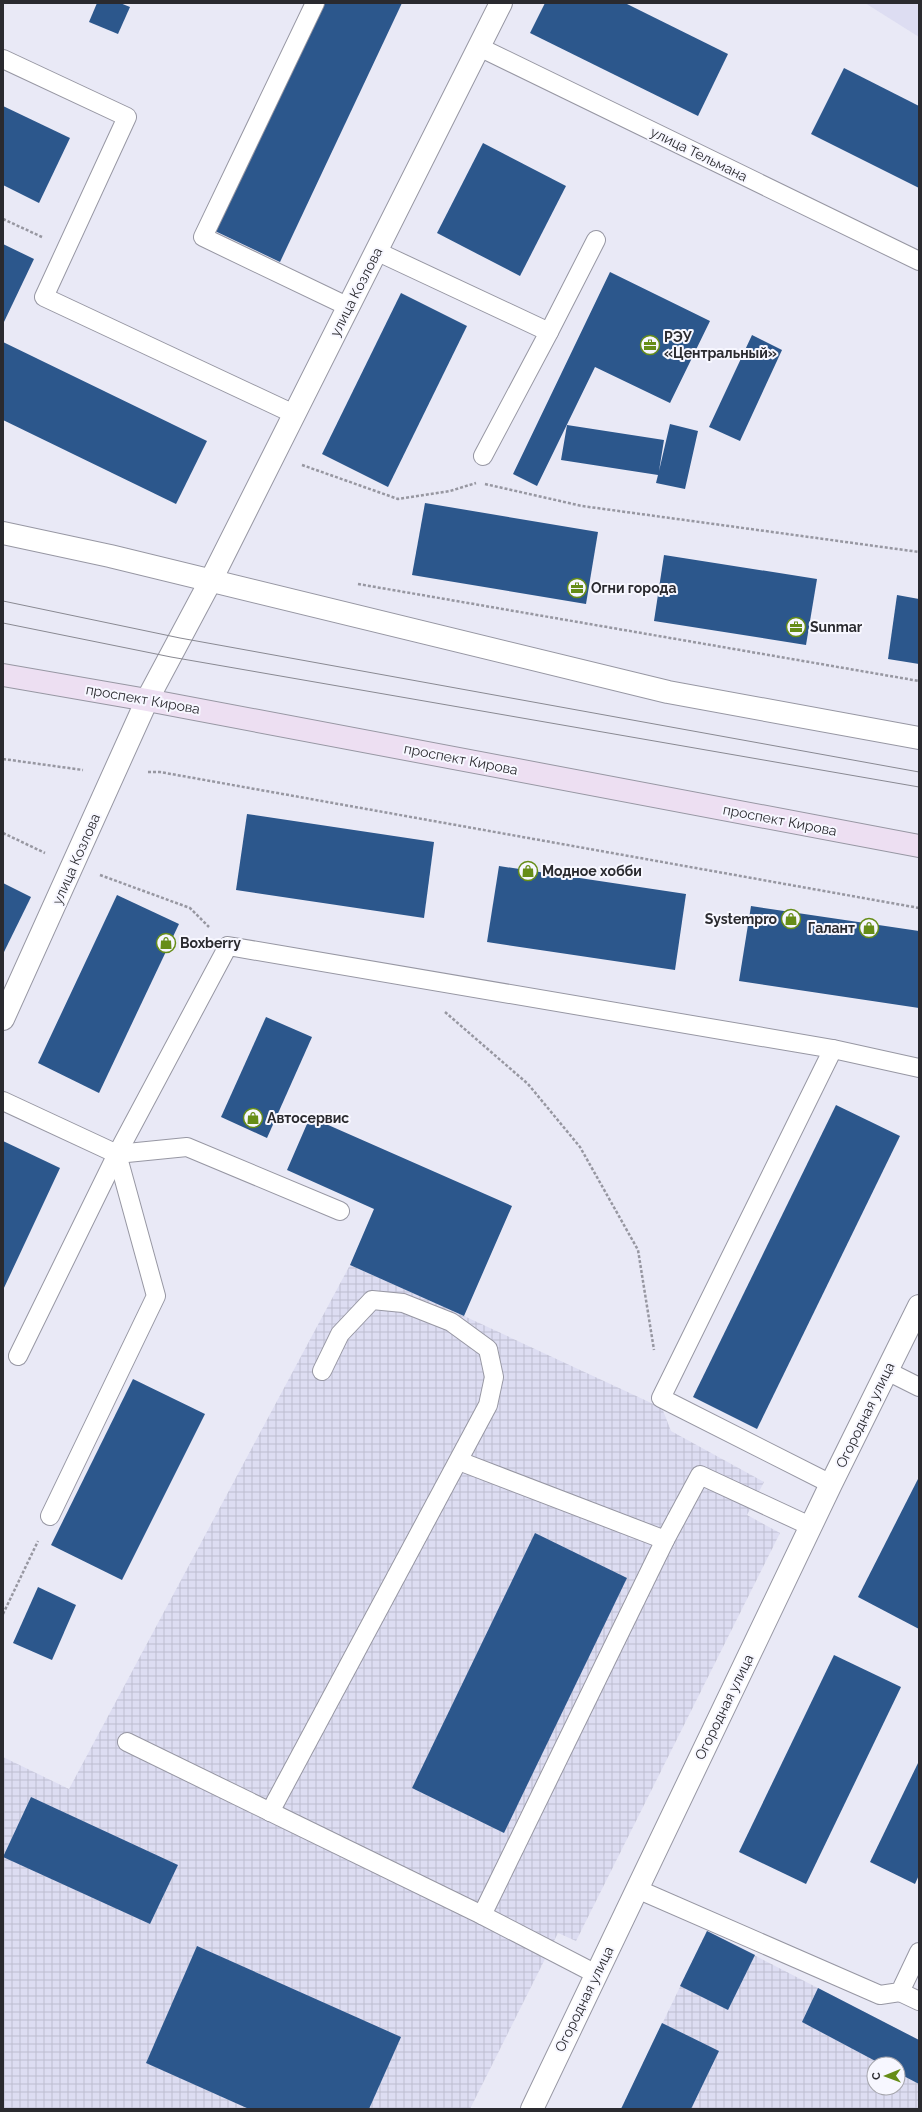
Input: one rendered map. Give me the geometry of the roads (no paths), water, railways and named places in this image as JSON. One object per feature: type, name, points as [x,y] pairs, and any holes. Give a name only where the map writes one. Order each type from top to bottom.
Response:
[{"type":"main road","name":"проспект Кирова","points":[[3,675],[147,700],[919,846]]},
{"type":"street","name":"улица Козлова","points":[[3,1018],[147,700],[210,580],[501,3]]},
{"type":"street","points":[[3,533],[210,580],[668,692],[919,738]]},
{"type":"street","name":"Огородная улица","points":[[532,2109],[810,1526],[919,1306]]},
{"type":"lane","points":[[315,3],[203,237],[348,306]]},
{"type":"lane","name":"улица Тельмана","points":[[479,46],[919,260]]},
{"type":"lane","points":[[3,59],[127,117],[44,297],[294,414]]},
{"type":"lane","points":[[484,456],[596,240]]},
{"type":"lane","points":[[376,251],[549,332]]},
{"type":"lane","points":[[18,1356],[117,1154],[228,946],[833,1049],[919,1068]]},
{"type":"lane","points":[[831,1484],[661,1398],[833,1049]]},
{"type":"lane","points":[[3,1102],[117,1154],[187,1147],[340,1212]]},
{"type":"lane","points":[[50,1516],[156,1296],[117,1154]]},
{"type":"lane","points":[[270,1812],[488,1405],[494,1377],[488,1349],[451,1322],[403,1303],[372,1300],[340,1334],[322,1371]]},
{"type":"lane","points":[[887,1371],[919,1387]]},
{"type":"lane","points":[[459,1461],[665,1540]]},
{"type":"lane","points":[[482,1915],[665,1540],[700,1475],[810,1526]]},
{"type":"lane","points":[[128,1742],[482,1915],[596,1974]]},
{"type":"lane","points":[[637,1889],[880,1995],[900,1992],[919,2001]]},
{"type":"lane","points":[[900,1992],[919,1952]]},
{"type":"tram line","points":[[3,601],[180,638],[919,772]]},
{"type":"tram line","points":[[3,623],[171,657],[919,787]]},
{"type":"place","name":"РЭУ «Центральный»","points":[[650,345]]},
{"type":"place","name":"Огни города","points":[[577,588]]},
{"type":"place","name":"Sunmar","points":[[796,627]]},
{"type":"place","name":"Модное хобби","points":[[528,871]]},
{"type":"place","name":"Systempro","points":[[791,919]]},
{"type":"place","name":"Галант","points":[[869,928]]},
{"type":"place","name":"Boxberry","points":[[166,943]]},
{"type":"place","name":"Автосервис","points":[[253,1118]]}]
